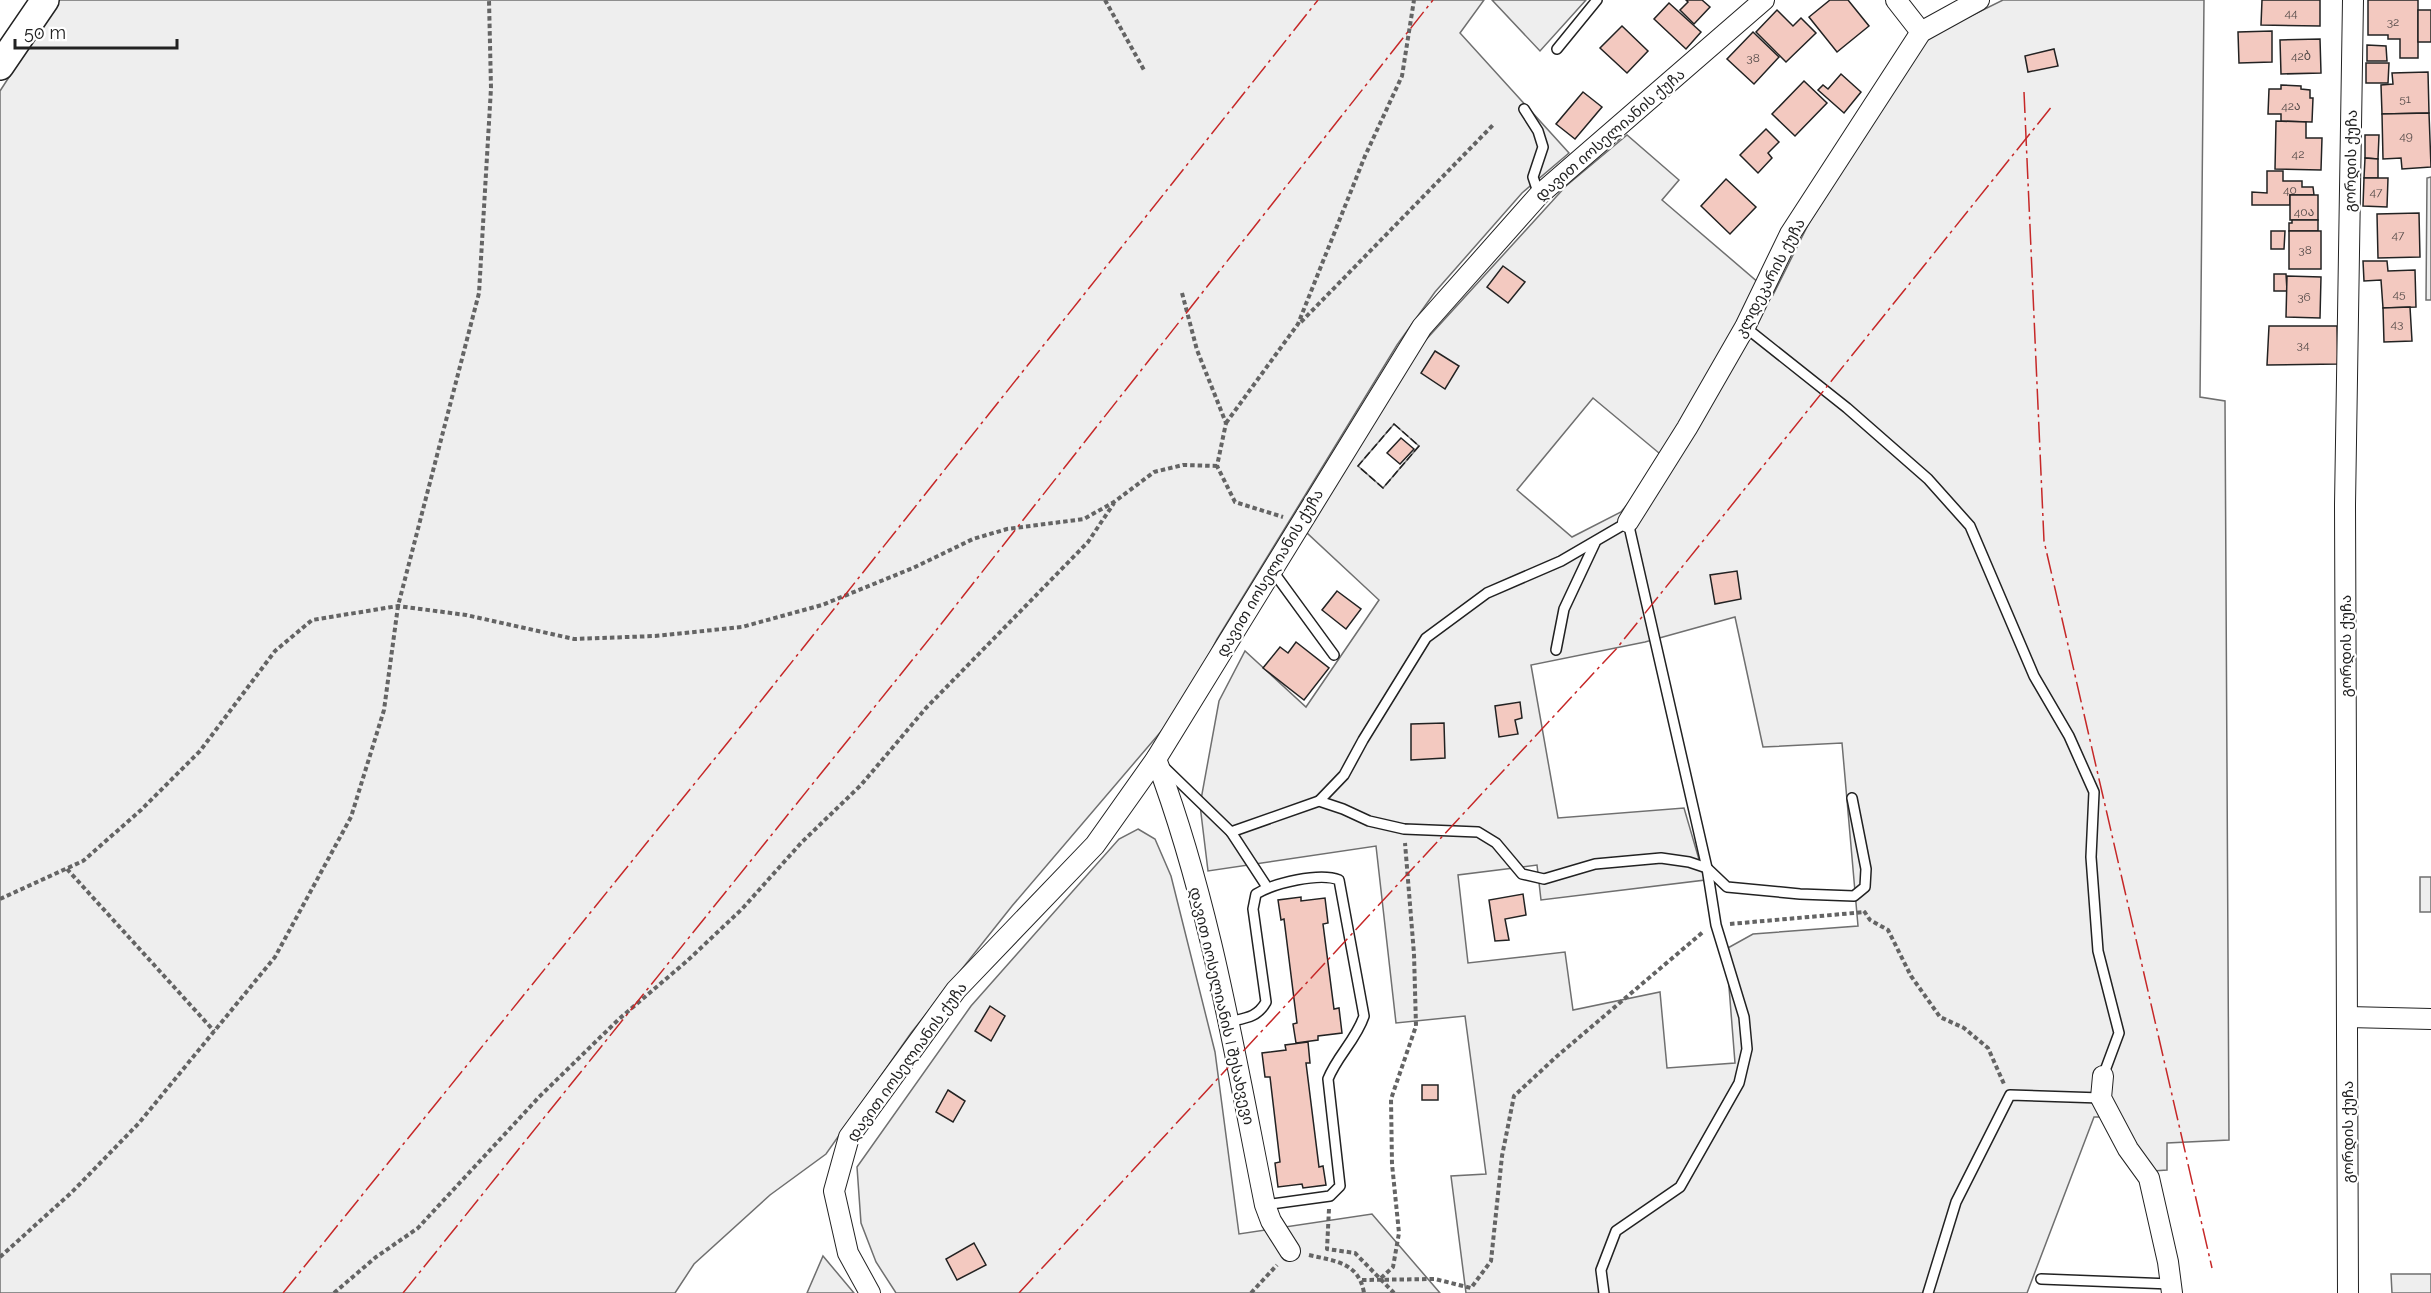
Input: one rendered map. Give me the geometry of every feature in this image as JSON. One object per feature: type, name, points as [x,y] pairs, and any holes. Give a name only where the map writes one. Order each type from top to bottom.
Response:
[{"type":"main road","points":[[0,66],[45,0]]},
{"type":"street","name":"დავით იოსელიანის ქუჩა","points":[[870,1293],[848,1253],[834,1191],[849,1137],[956,990],[1095,845],[1156,759],[1422,327],[1539,195],[1764,0]]},
{"type":"street","points":[[1896,0],[1921,32]]},
{"type":"street","name":"კლდეკარის ქუჩა","points":[[1628,522],[1687,428],[1745,327],[1790,234],[1921,32],[1979,0]]},
{"type":"street","name":"გორდის ქუჩა","points":[[2348,1293],[2345,504],[2354,0]]},
{"type":"street","name":"დავით იოსელიანის I შესახვევი","points":[[1156,759],[1189,859],[1228,1022],[1265,1205],[1271,1221],[1290,1251]]},
{"type":"street","points":[[2348,1017],[2431,1019]]},
{"type":"street","points":[[2103,1076],[2101,1098],[2128,1149],[2149,1178],[2171,1288]]},
{"type":"lane","points":[[1557,49],[1597,0]]},
{"type":"lane","points":[[1524,109],[1538,131],[1543,147],[1533,177],[1539,195]]},
{"type":"lane","points":[[1745,327],[1847,408],[1928,479],[1970,526],[2034,676],[2069,736],[2094,792],[2091,857],[2098,951],[2119,1033],[2103,1076]]},
{"type":"lane","points":[[1231,832],[1319,801],[1344,775],[1426,638],[1486,593],[1561,561],[1628,522],[1707,868],[1716,925],[1744,1017],[1747,1049],[1739,1083],[1680,1187],[1616,1231],[1601,1270],[1604,1293]]},
{"type":"lane","points":[[1556,650],[1564,609],[1595,543]]},
{"type":"lane","points":[[1272,570],[1334,655]]},
{"type":"lane","points":[[1156,759],[1231,832],[1267,887]]},
{"type":"lane","points":[[1319,801],[1369,821],[1404,829],[1478,832],[1496,843],[1522,874],[1545,879],[1595,864],[1660,858],[1689,862],[1707,868],[1727,887],[1800,894],[1854,896],[1864,887],[1866,869],[1851,798]]},
{"type":"lane","points":[[1228,1022],[1254,1016],[1261,1012],[1266,1002],[1253,909],[1256,894],[1267,887],[1328,875],[1339,880],[1364,1016],[1359,1030],[1333,1066],[1328,1079],[1340,1186],[1330,1196],[1265,1205]]},
{"type":"lane","points":[[1928,1293],[1956,1202],[2010,1095],[2101,1098]]},
{"type":"lane","points":[[2041,1279],[2171,1288]]},
{"type":"path","points":[[0,1257],[72,1192],[139,1123],[275,957],[351,817],[384,710],[398,606],[479,293],[491,88],[489,0]]},
{"type":"path","points":[[1105,0],[1144,70]]},
{"type":"path","points":[[1298,324],[1365,156],[1402,76],[1414,0]]},
{"type":"path","points":[[1300,523],[1235,502],[1218,466],[1226,423],[1298,324],[1493,125]]},
{"type":"path","points":[[1182,293],[1197,350],[1226,423]]},
{"type":"path","points":[[0,899],[83,861],[124,825],[200,750],[275,651],[312,620],[398,606],[466,615],[574,639],[655,636],[742,627],[822,605],[913,568],[973,539],[1007,529],[1084,519],[1114,502],[1154,472],[1183,465],[1218,466]]},
{"type":"path","points":[[334,1293],[376,1257],[418,1228],[539,1097],[619,1019],[687,961],[742,909],[801,843],[861,785],[926,708],[1088,542],[1114,502]]},
{"type":"path","points":[[1380,1279],[1392,1267],[1398,1233],[1392,1164],[1392,1099],[1416,1026],[1414,954],[1404,829]]},
{"type":"path","points":[[67,869],[214,1030]]},
{"type":"path","points":[[1854,896],[1870,920],[1888,930],[1911,976],[1940,1017],[1964,1028],[1988,1048],[2010,1095]]},
{"type":"path","points":[[1362,1280],[1435,1279],[1471,1288],[1491,1261],[1502,1156],[1514,1096],[1556,1057],[1704,932],[1716,925],[1865,912]]},
{"type":"path","points":[[1330,1196],[1327,1249],[1356,1252],[1394,1293]]},
{"type":"path","points":[[1251,1293],[1290,1251],[1345,1263],[1362,1280],[1364,1293]]},
{"type":"shaded area","points":[[59,0],[1484,0],[1460,33],[1569,153],[1522,193],[1435,292],[1397,345],[1217,639],[1186,699],[1164,728],[1012,906],[911,1033],[826,1154],[770,1195],[694,1264],[675,1293],[0,1293],[0,91]]},
{"type":"shaded area","points":[[1492,0],[1586,0],[1540,51]]},
{"type":"shaded area","points":[[2003,0],[2204,0],[2200,397],[2225,401],[2229,1140],[2167,1143],[2167,1170],[2153,1171],[2115,1117],[2094,1117],[2027,1293],[1466,1293],[1451,1176],[1486,1174],[1465,1016],[1396,1023],[1376,846],[1208,871],[1200,805],[1219,701],[1245,651],[1306,707],[1379,600],[1306,532],[1422,344],[1566,186],[1627,135],[1679,180],[1662,200],[1773,295],[1809,223],[1926,38]],"holes":[[[1593,398],[1665,458],[1621,512],[1572,537],[1517,490]],[[1394,424],[1419,446],[1383,488],[1358,466]],[[1735,617],[1763,747],[1842,743],[1858,926],[1753,934],[1726,949],[1735,1063],[1667,1068],[1660,992],[1573,1010],[1565,952],[1468,963],[1458,875],[1537,865],[1541,900],[1705,880],[1684,808],[1558,818],[1531,665],[1645,642]]]},
{"type":"shaded area","points":[[2431,177],[2431,300],[2426,300],[2427,178]]},
{"type":"shaded area","points":[[1138,829],[1155,839],[1171,876],[1215,1052],[1239,1234],[1372,1214],[1440,1293],[896,1293],[876,1262],[861,1223],[857,1167],[971,1006],[1119,839]]},
{"type":"shaded area","points":[[2420,877],[2431,877],[2431,912],[2420,912]]},
{"type":"shaded area","points":[[823,1256],[854,1293],[807,1293]]},
{"type":"shaded area","points":[[2391,1274],[2431,1274],[2431,1293],[2392,1293]]},
{"type":"building","points":[[1686,0],[1702,0],[1710,7],[1694,24],[1680,10],[1688,2]]},
{"type":"building","points":[[1830,0],[1848,0],[1869,26],[1837,52],[1809,17]]},
{"type":"building","points":[[2262,0],[2320,0],[2320,26],[2261,25]]},
{"type":"building","points":[[2368,0],[2418,0],[2418,58],[2400,58],[2400,39],[2388,39],[2388,35],[2368,35]]},
{"type":"building","points":[[1669,3],[1701,32],[1686,49],[1654,19]]},
{"type":"building","points":[[1777,10],[1793,26],[1801,18],[1816,33],[1786,62],[1756,32]]},
{"type":"building","points":[[2418,10],[2431,10],[2431,42],[2418,42]]},
{"type":"building","points":[[1622,26],[1648,51],[1627,73],[1600,48]]},
{"type":"building","points":[[2272,31],[2272,62],[2239,63],[2238,32]]},
{"type":"building","points":[[1753,32],[1779,57],[1754,84],[1727,59]]},
{"type":"building","points":[[2320,39],[2321,73],[2281,74],[2280,40]]},
{"type":"building","points":[[2367,45],[2386,46],[2387,61],[2367,61]]},
{"type":"building","points":[[2054,49],[2058,66],[2028,72],[2025,56]]},
{"type":"building","points":[[2366,63],[2389,63],[2388,83],[2366,83]]},
{"type":"building","points":[[2428,72],[2429,113],[2382,114],[2381,85],[2393,84],[2392,73]]},
{"type":"building","points":[[1841,74],[1861,92],[1844,113],[1818,90],[1823,85],[1828,89]]},
{"type":"building","points":[[1804,81],[1827,103],[1795,136],[1772,114]]},
{"type":"building","points":[[2281,85],[2301,86],[2301,89],[2310,90],[2310,98],[2313,98],[2312,122],[2281,121],[2281,114],[2268,114],[2269,89],[2281,89]]},
{"type":"building","points":[[1583,92],[1602,107],[1575,139],[1556,124]]},
{"type":"building","points":[[2429,113],[2431,167],[2402,169],[2401,158],[2383,159],[2382,114]]},
{"type":"building","points":[[2276,121],[2306,122],[2306,138],[2322,138],[2321,170],[2275,169]]},
{"type":"building","points":[[1766,129],[1779,142],[1768,153],[1772,158],[1758,173],[1740,155]]},
{"type":"building","points":[[2365,135],[2379,135],[2378,159],[2365,158]]},
{"type":"building","points":[[2365,158],[2378,159],[2378,178],[2364,178]]},
{"type":"building","points":[[2267,171],[2283,171],[2283,181],[2302,181],[2302,187],[2313,187],[2314,195],[2290,195],[2290,205],[2252,205],[2252,192],[2267,193]]},
{"type":"building","points":[[2364,178],[2388,178],[2387,207],[2363,206]]},
{"type":"building","points":[[1726,179],[1756,207],[1730,234],[1701,206]]},
{"type":"building","points":[[2290,195],[2318,195],[2318,220],[2290,220]]},
{"type":"building","points":[[2419,213],[2420,257],[2378,258],[2377,214]]},
{"type":"building","points":[[2292,220],[2318,220],[2318,231],[2289,231],[2289,223],[2292,223]]},
{"type":"building","points":[[2271,231],[2285,231],[2284,249],[2271,249]]},
{"type":"building","points":[[2289,231],[2321,231],[2321,269],[2289,269]]},
{"type":"building","points":[[2363,261],[2387,261],[2388,271],[2415,270],[2416,307],[2383,308],[2381,280],[2364,281]]},
{"type":"building","points":[[1503,266],[1525,282],[1508,303],[1487,287]]},
{"type":"building","points":[[2274,274],[2286,274],[2287,291],[2274,291]]},
{"type":"building","points":[[2287,276],[2321,277],[2320,318],[2286,317]]},
{"type":"building","points":[[2410,307],[2412,341],[2384,342],[2383,308]]},
{"type":"building","points":[[2269,326],[2337,326],[2338,364],[2267,365]]},
{"type":"building","points":[[1435,351],[1459,366],[1445,389],[1421,373]]},
{"type":"building","points":[[1401,438],[1414,449],[1400,464],[1387,453]]},
{"type":"building","points":[[1737,571],[1741,599],[1715,604],[1710,575]]},
{"type":"building","points":[[1337,591],[1361,609],[1346,629],[1322,610]]},
{"type":"building","points":[[1296,642],[1329,668],[1304,700],[1263,668],[1280,647],[1288,653]]},
{"type":"building","points":[[1520,702],[1522,718],[1515,720],[1518,734],[1499,737],[1495,706]]},
{"type":"building","points":[[1444,723],[1445,758],[1411,760],[1411,724]]},
{"type":"building","points":[[1523,894],[1526,915],[1505,919],[1509,940],[1495,941],[1489,900]]},
{"type":"building","points":[[1301,897],[1301,901],[1325,898],[1328,923],[1323,924],[1334,1009],[1339,1008],[1342,1033],[1318,1036],[1318,1040],[1296,1043],[1293,1024],[1297,1023],[1284,919],[1281,920],[1278,900]]},
{"type":"building","points":[[990,1006],[1005,1016],[991,1041],[975,1031]]},
{"type":"building","points":[[1308,1042],[1310,1063],[1306,1063],[1319,1167],[1323,1166],[1326,1185],[1303,1188],[1302,1184],[1278,1187],[1275,1163],[1280,1162],[1270,1077],[1265,1077],[1262,1053],[1286,1050],[1285,1045]]},
{"type":"building","points":[[1422,1085],[1438,1085],[1438,1100],[1422,1100]]},
{"type":"building","points":[[948,1090],[965,1101],[953,1122],[936,1112]]},
{"type":"building","points":[[974,1243],[986,1265],[957,1280],[946,1259]]},
{"type":"fence","points":[[1394,424],[1419,446],[1383,488],[1358,466],[1394,424]]},
{"type":"power","points":[[283,1293],[729,741],[1318,0]]},
{"type":"power","points":[[403,1293],[934,633],[1433,0]]},
{"type":"power","points":[[2024,92],[2044,541],[2212,1268]]},
{"type":"power","points":[[1019,1293],[1617,648],[2053,105]]}]
